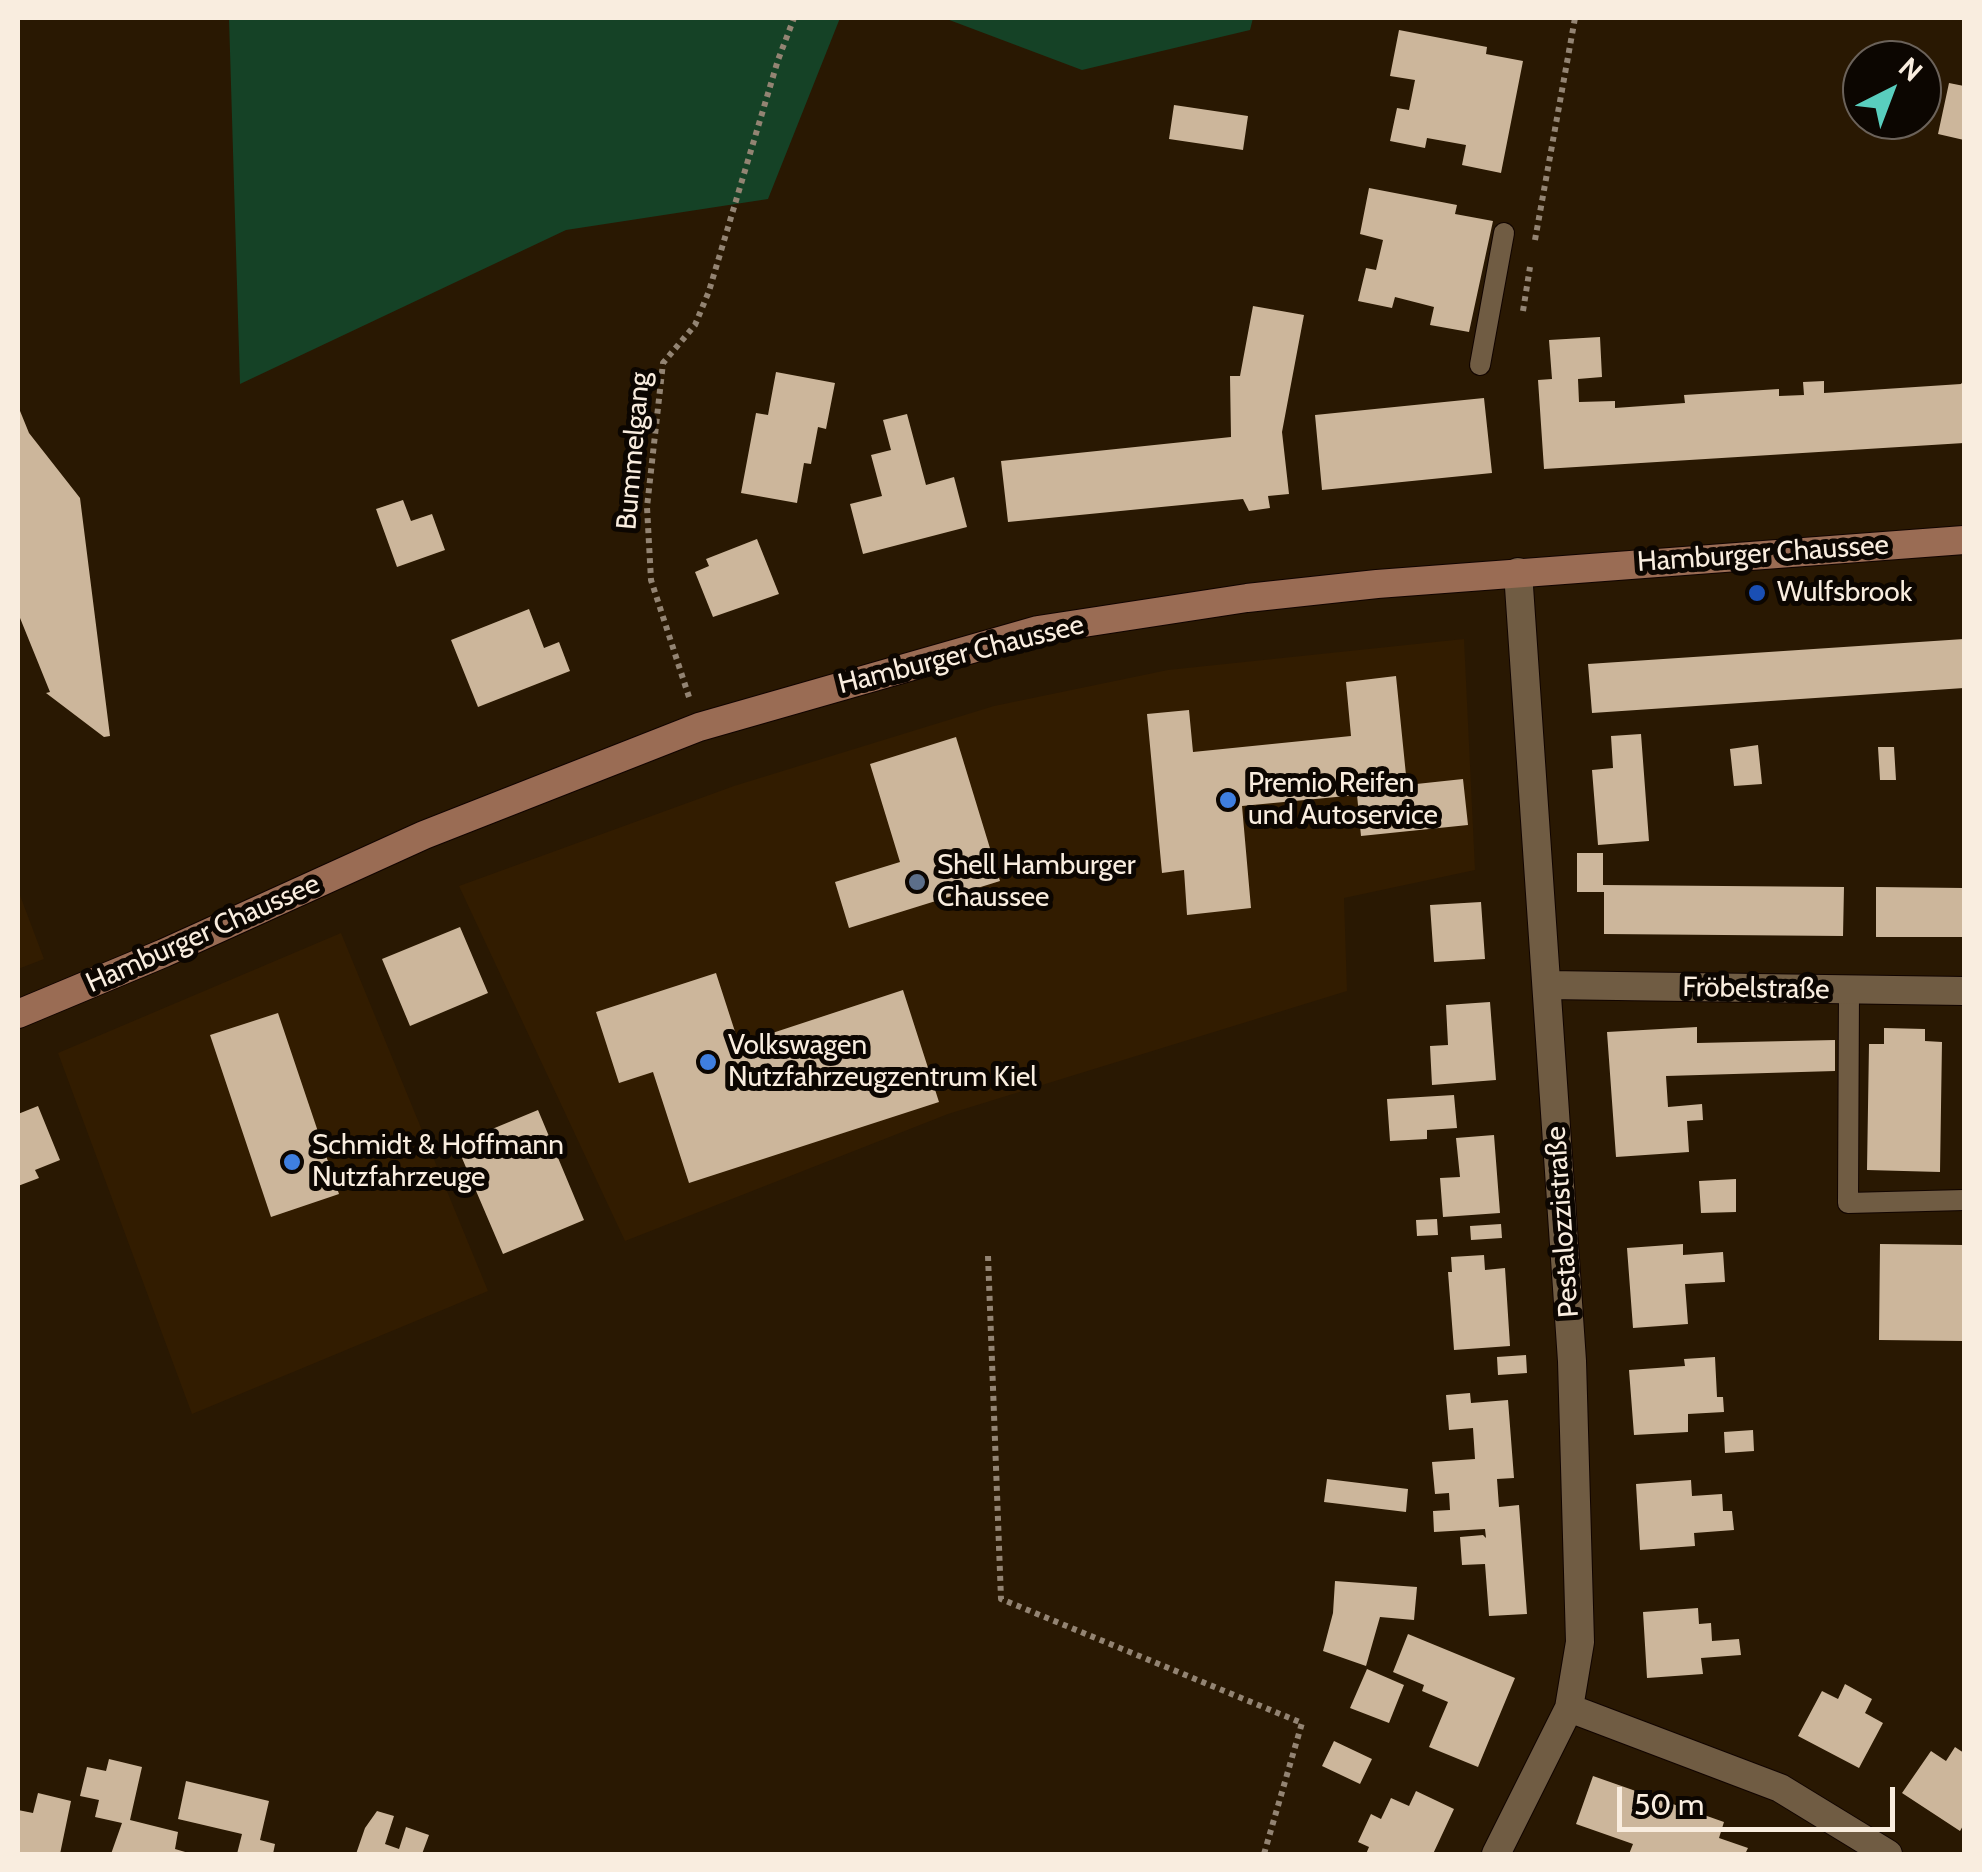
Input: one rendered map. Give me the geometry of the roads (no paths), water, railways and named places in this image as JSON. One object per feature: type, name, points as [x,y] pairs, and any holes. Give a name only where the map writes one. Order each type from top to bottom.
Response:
[{"type":"main road","name":"Hamburger Chaussee","points":[[18,1014],[158,956],[424,835],[699,727],[1038,630],[1247,598],[1518,572],[1964,540]]},
{"type":"street","name":"Pestalozzistraße","points":[[1496,1854],[1568,1708],[1580,1642],[1572,1361],[1518,572]]},
{"type":"street","name":"Fröbelstraße","points":[[1548,985],[1964,991]]},
{"type":"street","points":[[1568,1708],[1780,1788],[1888,1854]]},
{"type":"lane","points":[[1480,365],[1504,233]]},
{"type":"lane","points":[[1849,990],[1848,1203],[1964,1200]]},
{"type":"place","name":"Wulfsbrook","points":[[1757,593]]},
{"type":"place","name":"Premio Reifen und Autoservice","points":[[1228,800]]},
{"type":"place","name":"Shell Hamburger Chaussee","points":[[917,882]]},
{"type":"place","name":"Volkswagen Nutzfahrzeugzentrum Kiel","points":[[708,1062]]},
{"type":"place","name":"Schmidt & Hoffmann Nutzfahrzeuge","points":[[292,1162]]}]
